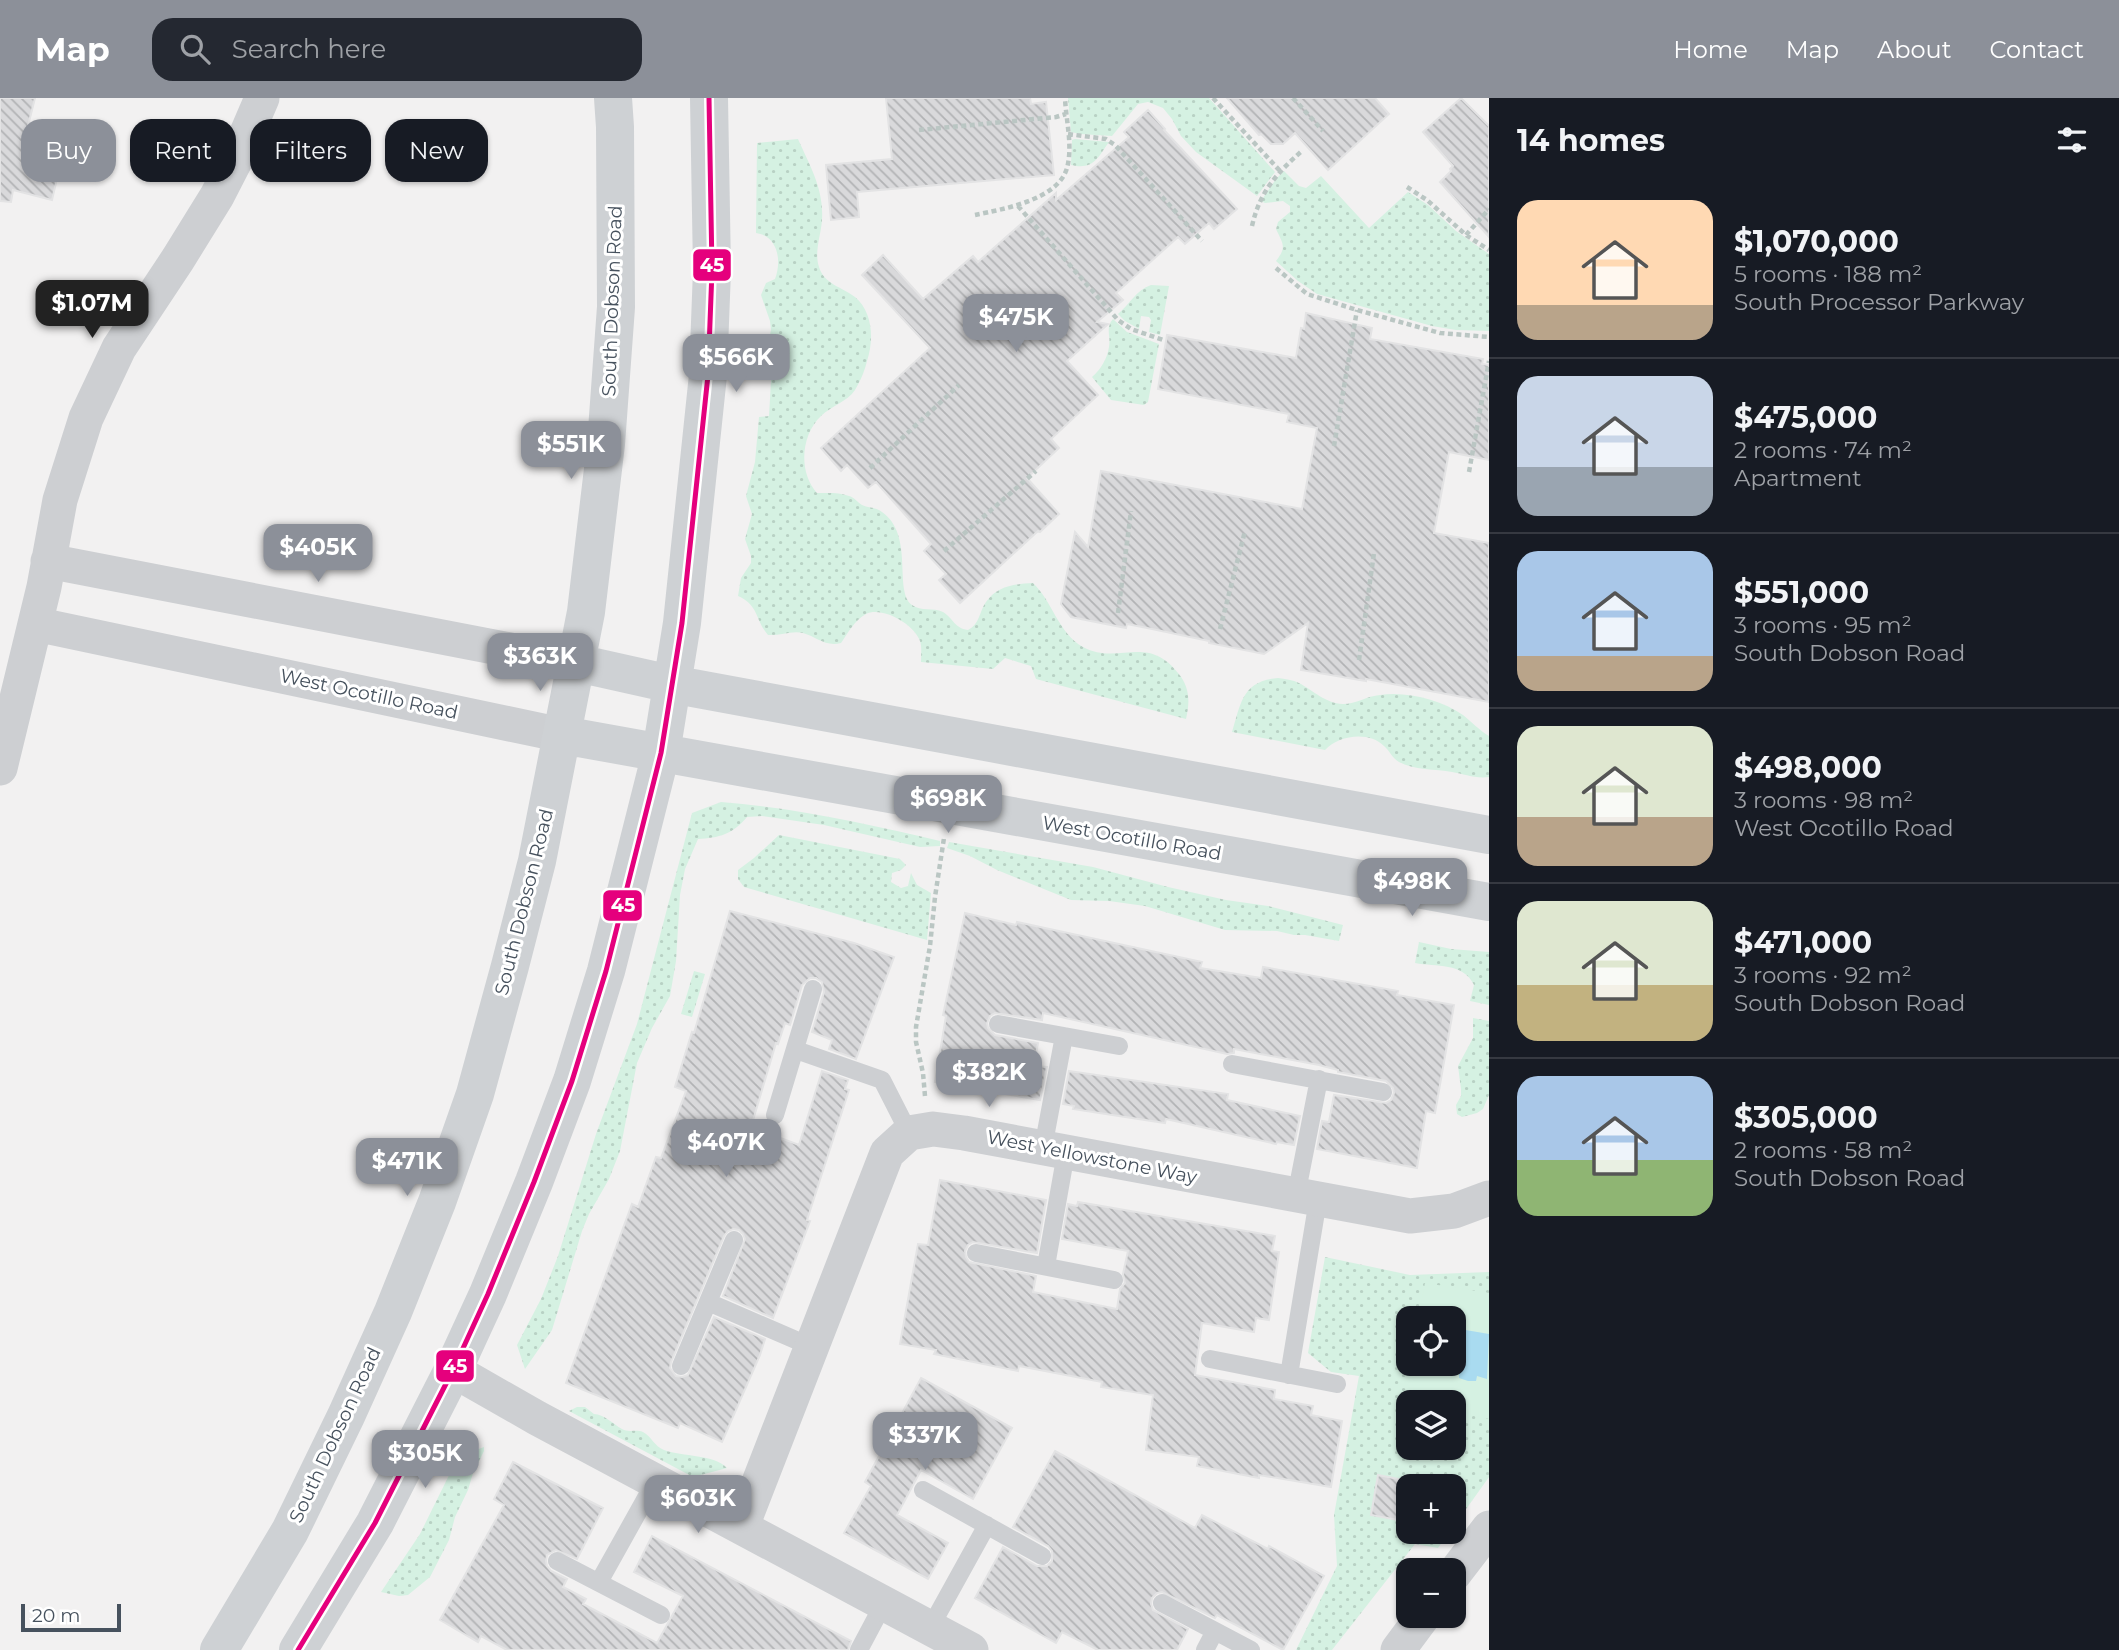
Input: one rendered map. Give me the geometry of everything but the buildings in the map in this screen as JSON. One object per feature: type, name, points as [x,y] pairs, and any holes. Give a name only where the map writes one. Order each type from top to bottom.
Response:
[{"type":"main road","name":"South Dobson Road","points":[[219,1650],[290,1531],[341,1427],[393,1312],[438,1202],[479,1082],[537,860],[586,612],[604,457],[616,307],[613,98]]},
{"type":"main road","points":[[298,1650],[375,1523],[453,1370],[488,1294],[572,1081],[606,971],[661,752],[682,623],[708,375],[712,270],[709,98]]},
{"type":"main road","points":[[577,663],[671,684],[1489,835]]},
{"type":"main road","name":"West Ocotillo Road","points":[[562,735],[1489,902]]},
{"type":"street","points":[[0,768],[60,500],[86,418],[119,348],[217,196],[262,98]]},
{"type":"street","points":[[48,561],[577,663]]},
{"type":"street","name":"West Ocotillo Road","points":[[34,624],[562,735]]},
{"type":"street","points":[[742,1526],[887,1153],[918,1120]]},
{"type":"street","name":"West Yellowstone Way","points":[[918,1120],[933,1129],[1410,1216],[1454,1211],[1489,1198]]},
{"type":"street","points":[[453,1370],[537,1418],[971,1650]]},
{"type":"street","points":[[1466,1558],[1489,1528]]},
{"type":"lane","points":[[775,1115],[814,989]]},
{"type":"lane","points":[[998,1024],[1119,1046]]},
{"type":"lane","points":[[1046,1266],[1064,1036]]},
{"type":"lane","points":[[796,1050],[882,1080],[918,1120]]},
{"type":"lane","points":[[1232,1064],[1383,1092]]},
{"type":"lane","points":[[1289,1374],[1319,1080]]},
{"type":"lane","points":[[681,1366],[734,1240]]},
{"type":"lane","points":[[976,1253],[1114,1280]]},
{"type":"lane","points":[[708,1302],[812,1347]]},
{"type":"lane","points":[[1210,1359],[1337,1384]]},
{"type":"lane","points":[[599,1582],[656,1480]]},
{"type":"lane","points":[[923,1490],[1042,1556]]},
{"type":"lane","points":[[930,1628],[987,1525]]},
{"type":"lane","points":[[557,1560],[661,1615]]},
{"type":"lane","points":[[859,1650],[884,1603]]},
{"type":"lane","points":[[1163,1603],[1251,1650]]},
{"type":"lane","points":[[1205,1650],[1215,1631]]},
{"type":"path","points":[[975,215],[1032,200],[1060,183],[1067,170],[1065,98]]},
{"type":"path","points":[[1213,98],[1280,171]]},
{"type":"path","points":[[1293,98],[1323,131]]},
{"type":"path","points":[[919,130],[1066,114]]},
{"type":"path","points":[[1068,134],[1107,139],[1115,145],[1202,241]]},
{"type":"path","points":[[1252,226],[1256,209],[1266,188],[1303,149]]},
{"type":"path","points":[[1408,187],[1466,235],[1489,250]]},
{"type":"path","points":[[1018,205],[1118,320],[1130,329],[1163,340]]},
{"type":"path","points":[[1466,235],[1489,209]]},
{"type":"path","points":[[1276,268],[1307,293],[1357,310],[1440,333],[1489,337]]},
{"type":"path","points":[[1334,446],[1357,310]]},
{"type":"path","points":[[1469,472],[1489,361]]},
{"type":"path","points":[[870,468],[959,385]]},
{"type":"path","points":[[944,551],[1036,471]]},
{"type":"path","points":[[1118,613],[1131,511]]},
{"type":"path","points":[[1220,629],[1245,531]]},
{"type":"path","points":[[1359,660],[1374,553]]},
{"type":"path","points":[[918,1120],[923,1073],[916,1042],[916,1027],[945,838]]},
{"type":"green space","points":[[1068,98],[1209,98],[1275,172],[1257,196],[1196,152],[1181,136],[1163,108],[1148,102],[1138,104],[1112,136],[1071,132]]},
{"type":"green space","points":[[798,139],[821,198],[822,220],[817,255],[821,273],[861,303],[869,318],[871,335],[866,365],[855,390],[848,398],[821,416],[809,433],[804,454],[805,464],[807,475],[817,493],[837,493],[851,497],[862,505],[880,510],[892,522],[901,548],[904,588],[912,605],[943,612],[957,625],[968,630],[975,624],[986,602],[995,592],[1013,585],[1033,583],[1067,634],[1083,647],[1108,653],[1144,652],[1166,661],[1182,678],[1187,689],[1186,719],[1036,679],[1031,666],[1005,658],[993,669],[921,662],[921,643],[917,635],[897,618],[880,612],[862,617],[841,643],[826,643],[799,632],[768,635],[750,604],[738,596],[741,578],[751,563],[745,539],[752,514],[746,496],[755,462],[759,417],[769,416],[772,363],[768,345],[771,330],[761,295],[766,283],[775,279],[778,265],[774,244],[756,233],[757,143]]},
{"type":"green space","points":[[1072,140],[1109,142],[1094,162],[1078,166],[1071,165]]},
{"type":"green space","points":[[1284,171],[1299,186],[1306,188],[1321,176],[1369,228],[1408,192],[1428,205],[1456,231],[1489,254],[1489,331],[1432,326],[1317,294],[1298,281],[1276,261],[1283,245],[1276,229],[1278,222],[1290,212],[1290,206],[1283,201],[1261,201]]},
{"type":"green space","points":[[1151,285],[1169,286],[1160,335],[1149,332],[1149,317],[1141,316],[1139,329],[1118,314],[1137,294]]},
{"type":"green space","points":[[1113,319],[1127,332],[1159,344],[1148,402],[1144,405],[1111,400],[1092,377],[1107,356],[1109,325]]},
{"type":"green space","points":[[1278,678],[1297,682],[1325,699],[1343,704],[1390,694],[1423,698],[1445,705],[1463,715],[1489,736],[1489,777],[1405,765],[1397,761],[1378,741],[1370,738],[1346,738],[1325,750],[1232,732],[1241,703],[1250,689],[1266,680]]},
{"type":"green space","points":[[721,802],[804,812],[859,823],[940,841],[940,846],[920,847],[824,825],[762,816],[747,817],[725,834],[698,839],[685,869],[680,895],[676,961],[670,996],[637,1063],[620,1151],[582,1231],[552,1330],[525,1369],[517,1345],[541,1299],[558,1256],[596,1134],[637,1024],[692,813]]},
{"type":"green space","points":[[779,835],[900,859],[906,865],[892,873],[891,882],[901,888],[908,886],[911,873],[917,885],[931,893],[927,940],[744,887],[738,879],[738,870]]},
{"type":"green space","points":[[949,842],[1093,867],[1168,887],[1268,906],[1343,925],[1339,941],[1277,931],[1225,930],[1145,906],[1071,900],[947,848]]},
{"type":"green space","points":[[1419,942],[1451,949],[1489,952],[1489,1005],[1470,1001],[1474,985],[1463,972],[1448,967],[1415,963]]},
{"type":"green space","points":[[694,971],[705,974],[692,1017],[681,1014]]},
{"type":"green space","points":[[1473,1018],[1489,1021],[1489,1095],[1483,1109],[1462,1117],[1457,1114],[1456,1105],[1461,1096],[1458,1066],[1473,1038]]},
{"type":"green space","points":[[1325,1257],[1410,1275],[1489,1272],[1489,1477],[1466,1509],[1466,1474],[1396,1474],[1396,1544],[1415,1544],[1404,1558],[1396,1558],[1396,1568],[1332,1650],[1296,1650],[1337,1566],[1334,1515],[1359,1376],[1331,1372],[1308,1353]]},
{"type":"green space","points":[[1425,1283],[1489,1293],[1489,1419],[1466,1414],[1466,1390],[1407,1390],[1409,1376],[1466,1376],[1466,1306],[1420,1306]]},
{"type":"green space","points":[[585,1407],[625,1430],[643,1432],[664,1450],[714,1460],[727,1468],[693,1477],[569,1411]]},
{"type":"green space","points":[[484,1447],[455,1517],[449,1540],[430,1577],[408,1595],[381,1592],[420,1534],[458,1457]]},
{"type":"green space","points":[[1415,1544],[1441,1544],[1438,1548]]},
{"type":"water","points":[[1466,1330],[1489,1334],[1487,1379],[1477,1376],[1476,1381],[1468,1381],[1459,1378],[1466,1376]]},
{"type":"transit line","name":"45","points":[[298,1650],[375,1523],[453,1370],[488,1294],[572,1081],[606,971],[661,753],[682,623],[708,375],[712,270],[709,98]]}]
